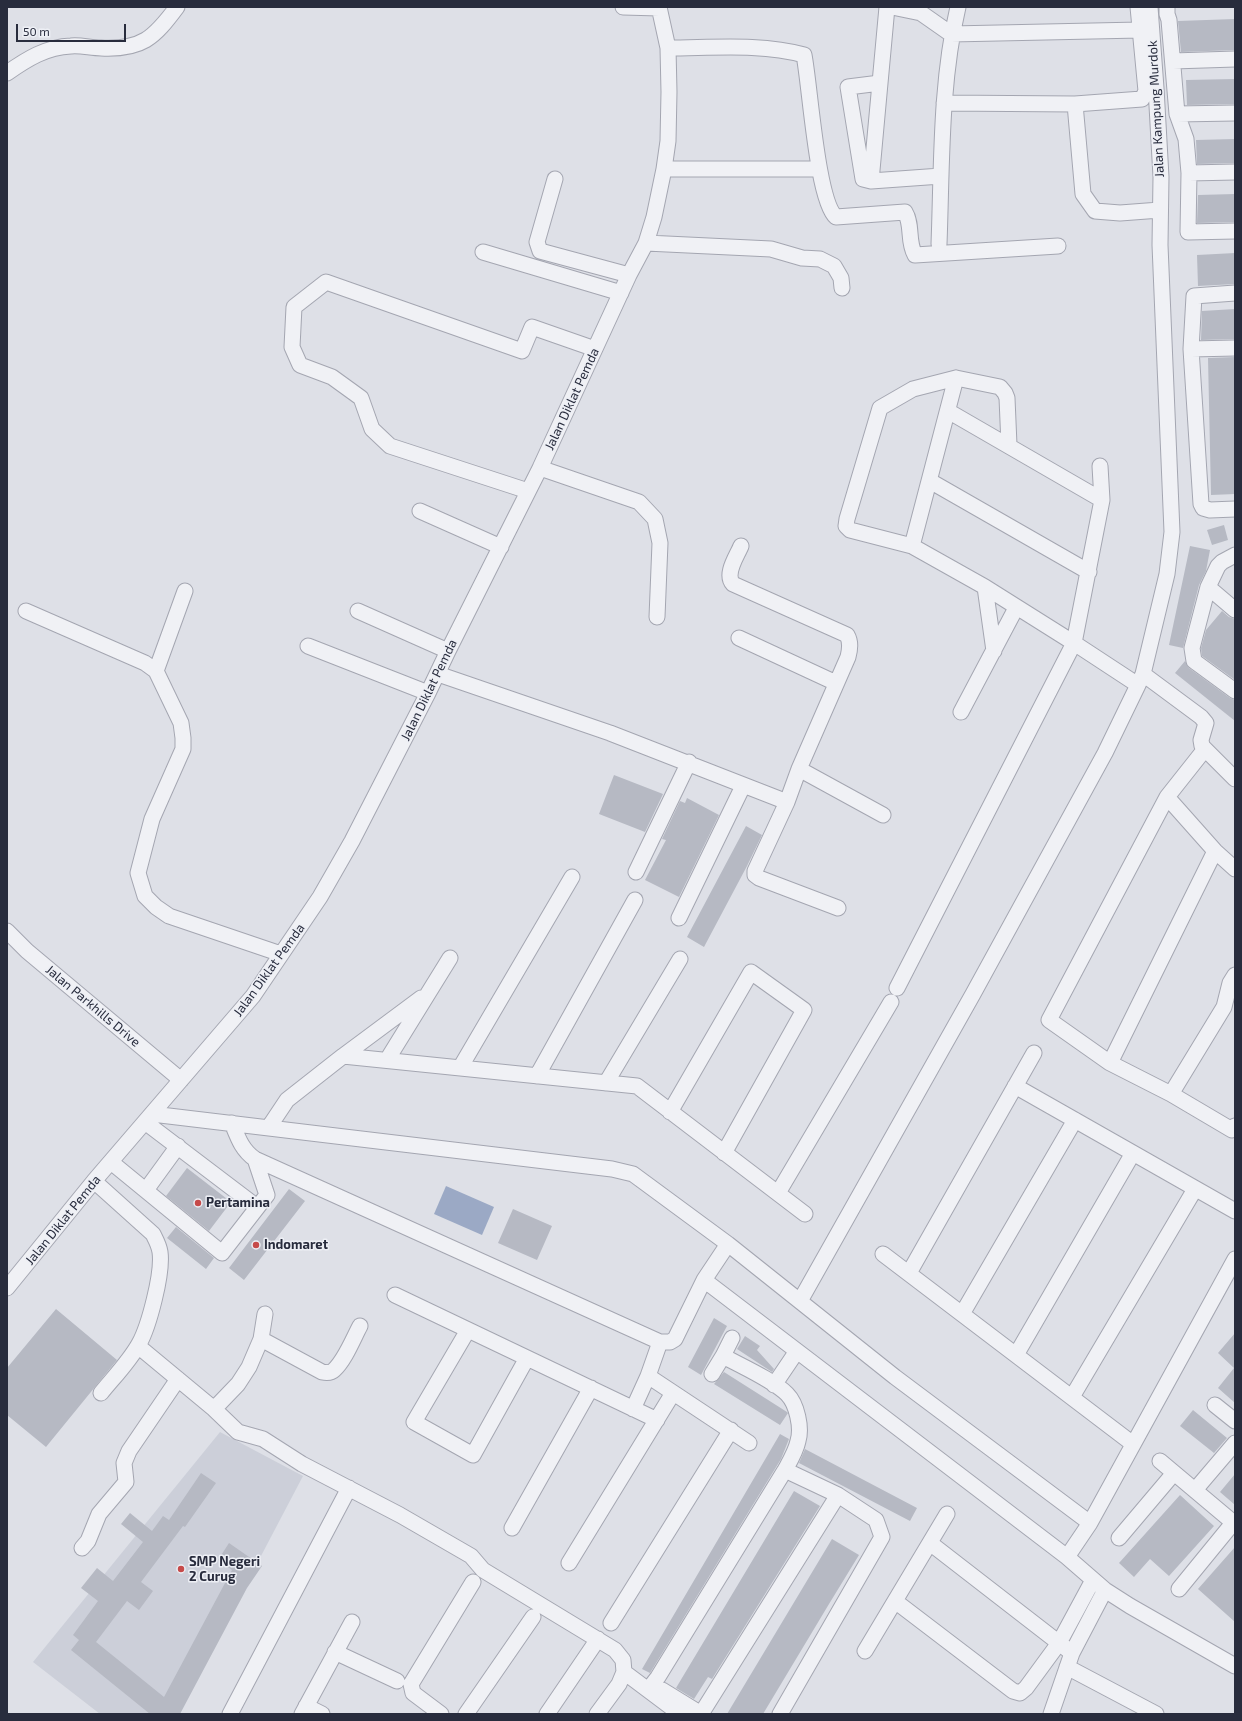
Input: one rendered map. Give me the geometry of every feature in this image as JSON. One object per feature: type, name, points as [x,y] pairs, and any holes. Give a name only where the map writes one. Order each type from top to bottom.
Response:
[{"type":"street","points":[[7,73],[27,59],[48,49],[71,46],[103,48],[138,45],[151,38],[177,7]]},
{"type":"street","points":[[623,7],[659,8]]},
{"type":"street","points":[[872,181],[886,7]]},
{"type":"street","points":[[892,7],[921,13],[951,34],[1140,30]]},
{"type":"street","points":[[939,244],[944,104],[951,34],[958,7]]},
{"type":"street","points":[[944,104],[1076,104],[1142,99],[1146,91],[1138,7]]},
{"type":"street","name":"Jalan Kampung Murdok","points":[[800,1301],[981,981],[1105,753],[1140,680],[1166,574],[1172,532],[1160,245],[1156,88],[1150,7]]},
{"type":"street","points":[[1167,7],[1166,14],[1169,20],[1177,114],[1186,135],[1189,174],[1188,232],[1235,231]]},
{"type":"street","name":"Jalan Diklat Pemda","points":[[7,1288],[94,1181],[253,996],[308,917],[352,841],[428,694],[540,468],[629,275],[646,243],[654,218],[668,141],[668,48],[659,8]]},
{"type":"street","points":[[668,48],[762,48],[804,55],[819,169],[830,210],[836,217],[905,212],[908,217],[910,247],[915,255],[1058,246]]},
{"type":"street","points":[[1173,61],[1235,59]]},
{"type":"street","points":[[880,83],[848,87],[863,179],[872,181],[941,176]]},
{"type":"street","points":[[1076,104],[1083,194],[1095,211],[1120,213],[1160,210]]},
{"type":"street","points":[[1177,114],[1235,114]]},
{"type":"street","points":[[664,169],[819,169]]},
{"type":"street","points":[[1189,174],[1235,172]]},
{"type":"street","points":[[555,179],[537,242],[540,251],[629,275]]},
{"type":"street","points":[[646,243],[771,249],[802,258],[820,260],[834,266],[840,278],[842,288]]},
{"type":"street","points":[[483,252],[621,293]]},
{"type":"street","points":[[528,491],[390,446],[372,429],[361,398],[332,377],[300,365],[292,347],[294,307],[326,282],[522,351],[532,327],[595,349]]},
{"type":"street","points":[[1235,293],[1194,296],[1191,349],[1201,504],[1203,508],[1210,510],[1235,509]]},
{"type":"street","points":[[1191,349],[1235,348]]},
{"type":"street","points":[[912,546],[956,378]]},
{"type":"street","points":[[1009,445],[1007,398],[1005,392],[1000,387],[956,378],[913,389],[880,408],[846,519],[846,526],[850,530],[912,546],[985,587],[1016,608],[1140,680],[1204,720],[1206,726],[1201,742],[1205,749],[1235,779]]},
{"type":"street","points":[[948,411],[1102,500]]},
{"type":"street","points":[[778,1193],[894,995],[1074,643],[1102,500],[1100,466]]},
{"type":"street","points":[[540,468],[639,502],[655,519],[660,544],[657,617]]},
{"type":"street","points":[[930,481],[1089,572]]},
{"type":"street","points":[[420,511],[501,547]]},
{"type":"street","points":[[741,546],[729,574],[730,581],[733,584],[847,635],[850,649],[799,769],[787,802],[755,871],[755,875],[838,908]]},
{"type":"street","points":[[1235,555],[1222,562],[1208,587],[1192,648],[1194,661],[1235,691]]},
{"type":"street","points":[[985,587],[994,651]]},
{"type":"street","points":[[1208,587],[1235,610]]},
{"type":"street","points":[[156,671],[185,590]]},
{"type":"street","points":[[961,712],[1016,608]]},
{"type":"street","points":[[26,611],[144,663],[156,671],[181,723],[183,749],[152,819],[139,867],[138,873],[145,896],[156,907],[169,916],[281,954]]},
{"type":"street","points":[[358,611],[448,651]]},
{"type":"street","points":[[739,638],[836,683]]},
{"type":"street","points":[[308,646],[428,694]]},
{"type":"street","points":[[438,674],[610,733],[689,762],[743,786],[787,802]]},
{"type":"street","points":[[1205,749],[1167,797],[1049,1020],[1110,1063],[1234,1129]]},
{"type":"street","points":[[636,872],[689,762]]},
{"type":"street","points":[[799,769],[883,815]]},
{"type":"street","points":[[679,918],[743,786]]},
{"type":"street","points":[[1167,797],[1215,851],[1235,869]]},
{"type":"street","points":[[1110,1063],[1215,851]]},
{"type":"street","points":[[460,1068],[572,877]]},
{"type":"street","points":[[537,1076],[635,900]]},
{"type":"street","name":"Jalan Parkhills Drive","points":[[7,931],[27,951],[181,1080]]},
{"type":"street","points":[[387,1060],[450,958]]},
{"type":"street","points":[[606,1083],[680,959]]},
{"type":"street","points":[[670,1112],[751,972],[804,1010],[724,1153]]},
{"type":"street","points":[[1170,1094],[1229,1003],[1230,983],[1235,975]]},
{"type":"street","points":[[269,1127],[287,1100],[428,993]]},
{"type":"street","points":[[909,1273],[1034,1053]]},
{"type":"street","points":[[343,1056],[636,1086],[805,1214]]},
{"type":"street","points":[[1015,1086],[1235,1211]]},
{"type":"street","points":[[149,1118],[232,1123],[269,1127],[612,1169],[633,1174],[725,1247],[800,1301],[895,1377],[1088,1526]]},
{"type":"street","points":[[149,1118],[178,1146],[258,1207]]},
{"type":"street","points":[[962,1314],[1075,1120]]},
{"type":"street","points":[[232,1123],[240,1143],[246,1153],[255,1159],[660,1342],[670,1342],[675,1339],[706,1276],[725,1247]]},
{"type":"street","points":[[146,1190],[178,1146]]},
{"type":"street","points":[[1016,1355],[1133,1153]]},
{"type":"street","points":[[111,1162],[222,1253],[267,1195],[255,1159]]},
{"type":"street","points":[[94,1181],[153,1234],[158,1242],[160,1252],[158,1281],[145,1332],[138,1346],[101,1394]]},
{"type":"street","points":[[1072,1397],[1195,1189]]},
{"type":"street","points":[[884,1254],[1133,1444]]},
{"type":"street","points":[[1070,1554],[1088,1526],[1235,1259]]},
{"type":"street","points":[[706,1276],[797,1351],[1070,1554],[1093,1580],[1105,1590],[1235,1666]]},
{"type":"street","points":[[395,1295],[657,1420]]},
{"type":"street","points":[[214,1409],[238,1384],[249,1367],[262,1339],[265,1314]]},
{"type":"street","points":[[262,1339],[322,1372],[328,1373],[334,1371],[341,1362],[360,1326]]},
{"type":"street","points":[[468,1330],[414,1422],[473,1455],[527,1358]]},
{"type":"street","points":[[712,1374],[732,1338]]},
{"type":"street","points":[[634,1409],[660,1342]]},
{"type":"street","points":[[138,1346],[214,1409],[238,1432],[263,1439],[302,1464],[400,1515],[470,1556],[483,1570],[615,1650],[622,1660],[624,1672],[619,1684],[597,1714]]},
{"type":"street","points":[[774,1385],[797,1351]]},
{"type":"street","points":[[650,1687],[786,1470],[799,1440],[799,1421],[788,1395],[774,1385],[723,1356]]},
{"type":"street","points":[[648,1376],[749,1442]]},
{"type":"street","points":[[82,1548],[88,1541],[99,1514],[126,1482],[124,1463],[129,1450],[178,1379]]},
{"type":"street","points":[[512,1528],[591,1388]]},
{"type":"street","points":[[569,1563],[673,1393]]},
{"type":"street","points":[[1215,1405],[1235,1421]]},
{"type":"street","points":[[612,1623],[731,1430]]},
{"type":"street","points":[[1195,1490],[1235,1443]]},
{"type":"street","points":[[1160,1461],[1234,1524],[1178,1589]]},
{"type":"street","points":[[780,1714],[882,1537],[876,1520],[838,1495],[786,1470]]},
{"type":"street","points":[[1119,1538],[1174,1473]]},
{"type":"street","points":[[230,1714],[349,1488]]},
{"type":"street","points":[[624,1672],[701,1714],[838,1495]]},
{"type":"street","points":[[865,1651],[947,1514]]},
{"type":"street","points":[[930,1544],[1059,1643],[1069,1660],[1156,1714]]},
{"type":"street","points":[[895,1601],[1016,1693],[1021,1692],[1026,1688],[1059,1643],[1093,1580]]},
{"type":"street","points":[[441,1714],[413,1693],[411,1684],[473,1582]]},
{"type":"street","points":[[1051,1714],[1069,1660],[1105,1590]]},
{"type":"street","points":[[466,1714],[533,1617]]},
{"type":"street","points":[[322,1714],[304,1710],[352,1622]]},
{"type":"street","points":[[547,1714],[598,1639]]},
{"type":"street","points":[[335,1652],[396,1682]]},
{"type":"street","points":[[650,1687],[680,1714]]},
{"type":"shaded area","name":"SMP Negeri 2 Curug","points":[[220,1432],[303,1476],[178,1714],[100,1714],[33,1662]]},
{"type":"water","points":[[446,1186],[494,1207],[482,1235],[434,1214]]},
{"type":"building","points":[[1235,19],[1235,50],[1181,52],[1178,21]]},
{"type":"building","points":[[1235,79],[1235,104],[1187,105],[1186,80]]},
{"type":"building","points":[[1235,139],[1235,163],[1197,164],[1196,140]]},
{"type":"building","points":[[1235,194],[1235,222],[1197,223],[1198,195]]},
{"type":"building","points":[[1235,253],[1235,284],[1198,286],[1197,255]]},
{"type":"building","points":[[1235,309],[1235,339],[1201,340],[1202,311]]},
{"type":"building","points":[[1235,357],[1235,494],[1211,495],[1208,358]]},
{"type":"building","points":[[1224,525],[1228,540],[1212,545],[1207,530]]},
{"type":"building","points":[[1190,546],[1210,550],[1206,571],[1199,585],[1183,648],[1169,645]]},
{"type":"building","points":[[1222,611],[1229,617],[1235,619],[1235,680],[1202,656],[1201,648],[1206,630]]},
{"type":"building","points":[[1185,661],[1189,668],[1230,698],[1235,700],[1235,721],[1175,673]]},
{"type":"building","points":[[614,775],[663,794],[645,832],[599,814]]},
{"type":"building","points":[[687,798],[719,815],[679,897],[645,880],[666,840],[662,839],[680,801],[685,803]]},
{"type":"building","points":[[746,826],[762,835],[704,947],[687,937]]},
{"type":"building","points":[[187,1168],[231,1202],[209,1231],[166,1196]]},
{"type":"building","points":[[289,1189],[305,1201],[244,1280],[229,1268]]},
{"type":"building","points":[[513,1209],[552,1226],[537,1260],[498,1243]]},
{"type":"building","points":[[176,1227],[214,1258],[206,1269],[167,1238]]},
{"type":"building","points":[[56,1309],[117,1360],[46,1447],[7,1415],[7,1368]]},
{"type":"building","points":[[714,1318],[727,1326],[701,1375],[688,1367]]},
{"type":"building","points":[[1235,1333],[1235,1403],[1218,1388],[1234,1368],[1218,1353]]},
{"type":"building","points":[[745,1336],[760,1346],[757,1350],[774,1369],[772,1372],[737,1349]]},
{"type":"building","points":[[724,1372],[787,1412],[788,1413],[780,1425],[714,1384]]},
{"type":"building","points":[[1193,1410],[1227,1438],[1214,1453],[1180,1426]]},
{"type":"building","points":[[780,1434],[789,1439],[781,1459],[650,1673],[642,1669]]},
{"type":"building","points":[[805,1449],[917,1508],[910,1521],[799,1463]]},
{"type":"building","points":[[201,1473],[216,1483],[185,1527],[183,1526],[141,1582],[153,1591],[139,1610],[127,1601],[96,1642],[164,1697],[232,1570],[218,1560],[229,1543],[262,1566],[247,1588],[180,1714],[150,1714],[71,1650],[79,1640],[73,1635],[98,1601],[81,1588],[97,1568],[113,1581],[143,1542],[121,1524],[130,1513],[152,1531],[163,1516],[169,1520]]},
{"type":"building","points":[[1235,1474],[1235,1505],[1220,1492]]},
{"type":"building","points":[[794,1491],[820,1506],[712,1679],[708,1677],[694,1699],[676,1688]]},
{"type":"building","points":[[1180,1495],[1214,1526],[1169,1576],[1150,1559],[1134,1577],[1119,1563]]},
{"type":"building","points":[[832,1539],[859,1555],[763,1714],[727,1714]]},
{"type":"building","points":[[1235,1547],[1235,1622],[1198,1589]]},
{"type":"place","name":"Pertamina","points":[[198,1203]]},
{"type":"place","name":"Indomaret","points":[[256,1245]]},
{"type":"place","name":"SMP Negeri 2 Curug","points":[[181,1569]]}]
